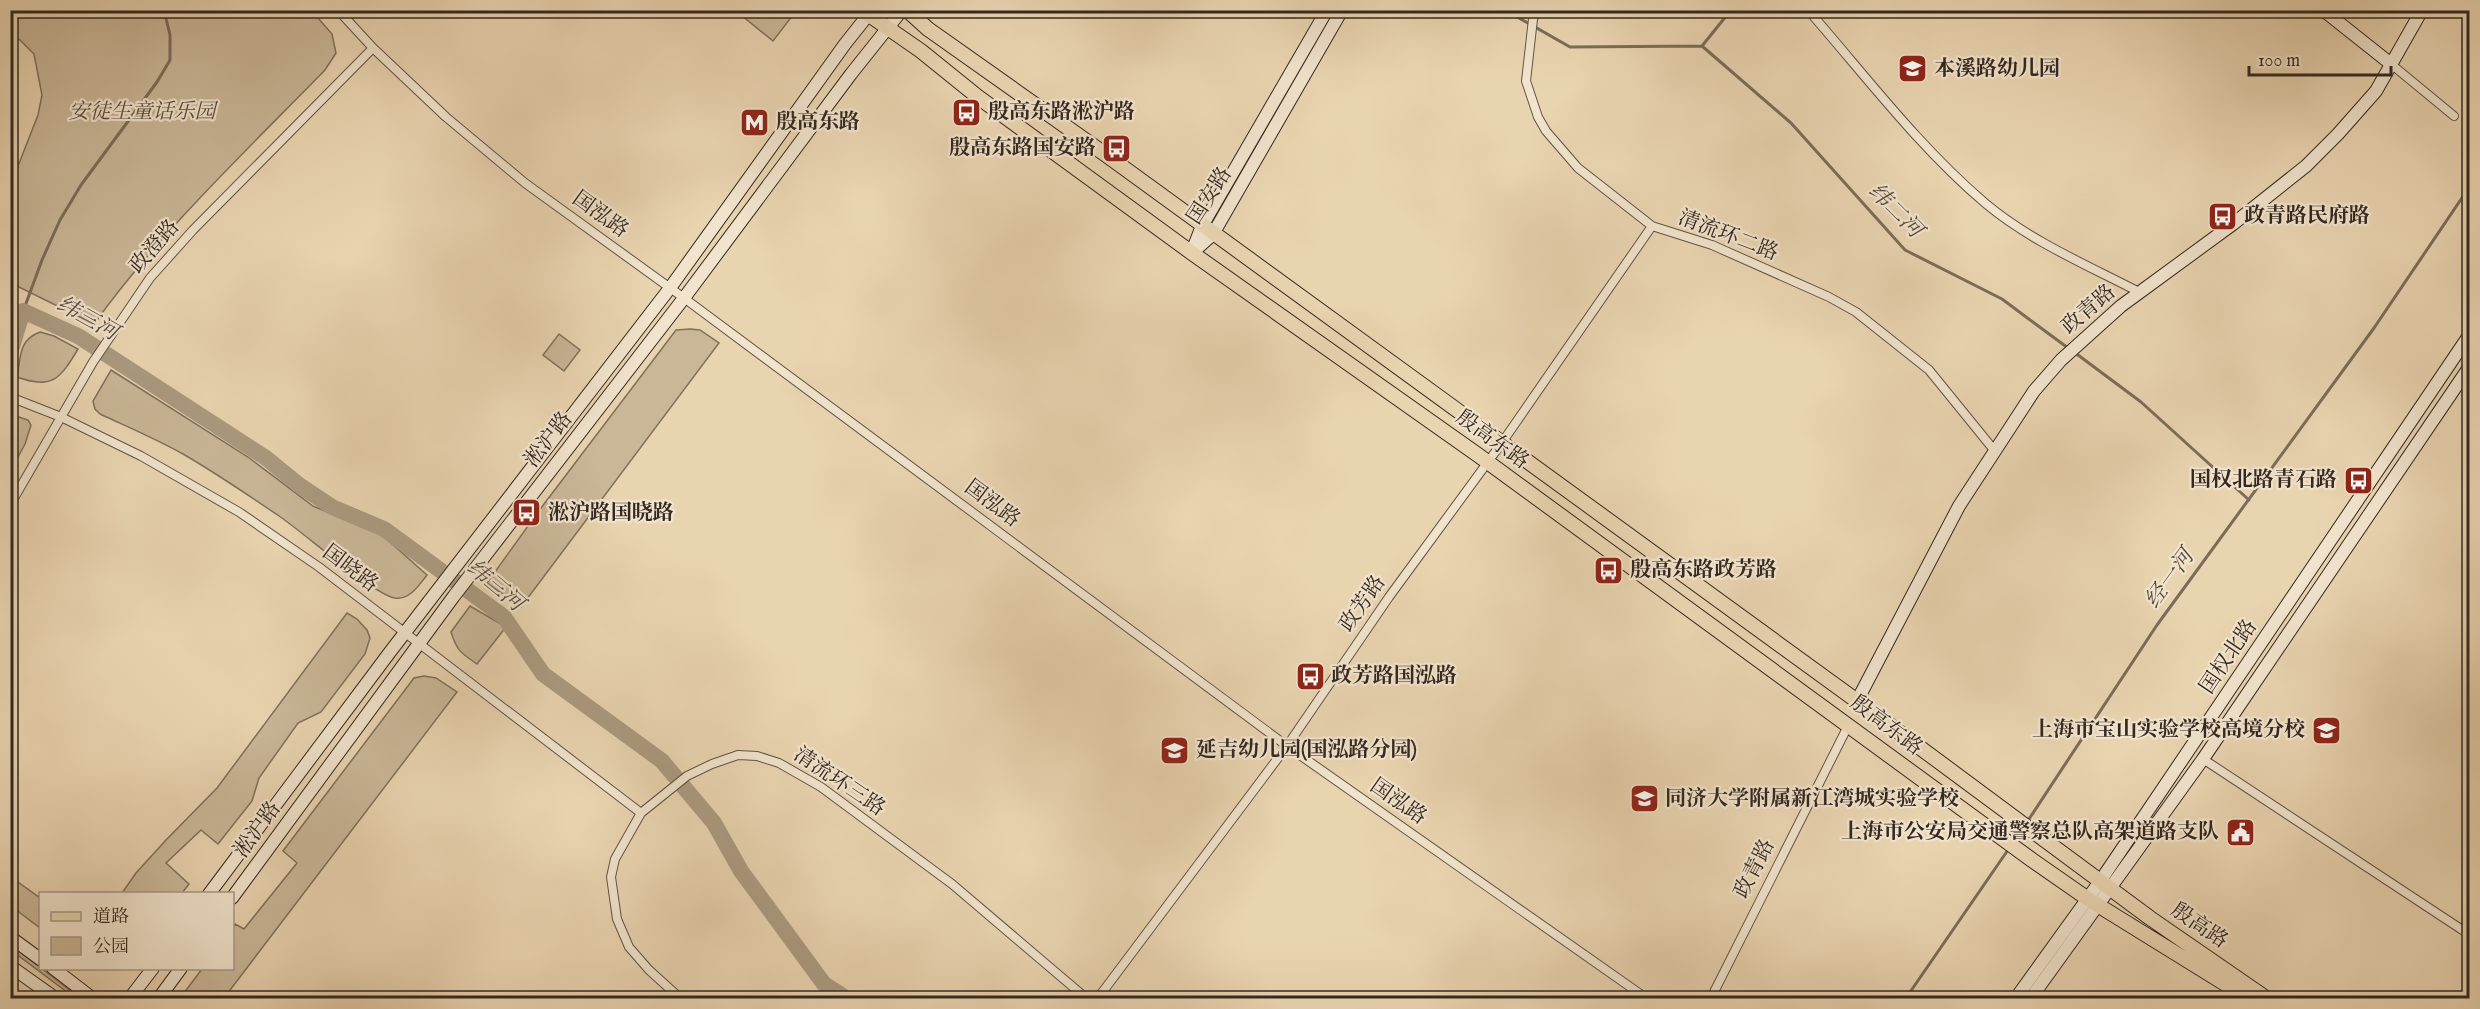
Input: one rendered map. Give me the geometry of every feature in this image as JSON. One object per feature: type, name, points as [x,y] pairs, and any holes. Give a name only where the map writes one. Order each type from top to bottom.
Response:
[{"type":"main road","name":"淞沪路","points":[[234,894],[453,596],[684,298],[760,194],[904,10]]},
{"type":"main road","name":"殷高东路","points":[[904,10],[1857,701],[2105,884]]},
{"type":"main road","name":"国安路","points":[[1207,230],[1327,10]]},
{"type":"main road","name":"国安路","points":[[1192,253],[1342,10]]},
{"type":"main road","points":[[2323,10],[2391,64]]},
{"type":"main road","name":"政青路","points":[[1857,701],[1959,506],[2034,390],[2061,360],[2139,292],[2233,224],[2306,166],[2376,91],[2422,10]]},
{"type":"main road","name":"淞沪路","points":[[210,892],[404,633],[670,288],[868,12]]},
{"type":"main road","name":"殷高东路","points":[[868,12],[978,97],[1192,253],[1488,462],[1849,724],[1987,828],[2092,902]]},
{"type":"main road","name":"国权北路","points":[[2105,884],[2469,334]]},
{"type":"main road","name":"国权北路","points":[[2016,999],[2203,759],[2469,366]]},
{"type":"main road","name":"殷高路","points":[[2105,884],[2266,999]]},
{"type":"main road","name":"国权北路","points":[[2031,999],[2092,902]]},
{"type":"main road","name":"殷高路","points":[[2092,902],[2248,999]]},
{"type":"main road","points":[[10,937],[39,958]]},
{"type":"main road","points":[[10,966],[55,999]]},
{"type":"main road","points":[[54,970],[92,999]]},
{"type":"main road","points":[[130,999],[152,970]]},
{"type":"main road","points":[[159,999],[179,970]]},
{"type":"street","name":"国泓路","points":[[338,10],[373,48],[480,148],[525,183],[684,298],[1287,746],[1646,999]]},
{"type":"street","points":[[1808,10],[1923,143],[1985,203],[2046,244],[2139,292]]},
{"type":"street","name":"清流环二路","points":[[1535,15],[1527,81],[1538,117],[1552,140],[1578,168],[1652,226],[1712,245],[1829,297],[1856,312],[1929,370],[1994,450]]},
{"type":"street","name":"政澄路","points":[[10,505],[112,331],[150,278],[193,230],[373,48]]},
{"type":"street","points":[[2391,64],[2454,116]]},
{"type":"street","name":"政芳路","points":[[1098,999],[1287,746],[1389,597],[1501,444],[1652,226]]},
{"type":"street","name":"国晓路","points":[[10,397],[61,417],[141,456],[239,512],[285,542],[641,813]]},
{"type":"street","name":"政青路","points":[[1711,999],[1849,724]]},
{"type":"street","name":"清流环三路","points":[[680,999],[669,995],[629,947],[617,918],[611,890],[615,859],[641,813],[687,776],[738,755],[757,756],[779,763],[821,787],[952,884],[1086,999]]},
{"type":"street","points":[[2203,759],[2469,935]]},
{"type":"green space","name":"安徒生童话乐园","points":[[11,10],[312,11],[332,34],[336,53],[325,70],[175,224],[94,324],[17,286],[11,302],[11,184],[38,115],[42,95],[34,54],[11,34]]},
{"type":"green space","points":[[736,11],[796,11],[773,41]]},
{"type":"green space","points":[[676,330],[700,330],[719,343],[521,607],[487,583]]},
{"type":"green space","points":[[40,332],[54,336],[78,349],[66,368],[54,379],[39,382],[17,377],[24,345],[33,335]]},
{"type":"green space","points":[[559,334],[580,350],[564,371],[543,355]]},
{"type":"green space","points":[[111,370],[248,457],[313,506],[382,535],[427,575],[414,591],[405,597],[395,598],[385,594],[355,575],[279,516],[208,469],[163,443],[100,414],[95,409],[93,401]]},
{"type":"green space","points":[[19,417],[28,420],[31,425],[25,444],[11,470],[11,427]]},
{"type":"green space","points":[[470,606],[506,627],[477,664],[460,651],[451,632]]},
{"type":"green space","points":[[347,613],[357,619],[367,630],[370,638],[365,654],[321,712],[298,723],[259,778],[252,801],[218,844],[201,830],[166,863],[189,884],[183,892],[123,892],[136,873],[217,788]]},
{"type":"green space","points":[[424,676],[436,678],[457,692],[224,998],[180,998],[201,970],[234,970],[234,926],[244,929],[297,863],[283,851],[414,678]]},
{"type":"green space","points":[[11,877],[39,897],[39,927],[11,906]]},
{"type":"green space","points":[[11,945],[39,967],[39,970],[44,970],[80,998],[75,998],[11,950]]},
{"type":"waterway","name":"纬三河","points":[[21,317],[60,220],[81,185],[157,82],[170,60],[170,35],[164,10]]},
{"type":"waterway","name":"纬二河","points":[[1505,10],[1570,47],[1702,46],[1791,123],[1905,250],[2002,299],[2068,348]]},
{"type":"waterway","points":[[1702,46],[1731,10]]},
{"type":"waterway","name":"经一河","points":[[2027,822],[2157,625],[2374,328],[2470,186]]},
{"type":"waterway","name":"纬三河","points":[[23,311],[78,336],[266,458],[299,485],[332,507],[384,529],[504,617],[543,674],[662,761],[714,823],[741,871],[824,984],[846,998]]},
{"type":"waterway","points":[[10,353],[21,317]]},
{"type":"waterway","name":"纬二河","points":[[2074,352],[2141,402],[2249,500]]},
{"type":"waterway","name":"经一河","points":[[2013,842],[2023,827]]},
{"type":"waterway","name":"经一河","points":[[1906,998],[2010,847]]},
{"type":"place","name":"本溪路幼儿园","points":[[1913,69]]},
{"type":"place","name":"殷高东路淞沪路","points":[[967,112]]},
{"type":"place","name":"殷高东路","points":[[755,122]]},
{"type":"place","name":"殷高东路国安路","points":[[1117,148]]},
{"type":"place","name":"政青路民府路","points":[[2223,216]]},
{"type":"place","name":"国权北路青石路","points":[[2358,480]]},
{"type":"place","name":"淞沪路国晓路","points":[[527,513]]},
{"type":"place","name":"殷高东路政芳路","points":[[1609,570]]},
{"type":"place","name":"政芳路国泓路","points":[[1310,676]]},
{"type":"place","name":"上海市宝山实验学校高境分校","points":[[2326,730]]},
{"type":"place","name":"延吉幼儿园(国泓路分园)","points":[[1175,750]]},
{"type":"place","name":"同济大学附属新江湾城实验学校","points":[[1644,799]]},
{"type":"place","name":"上海市公安局交通警察总队高架道路支队","points":[[2240,832]]}]
